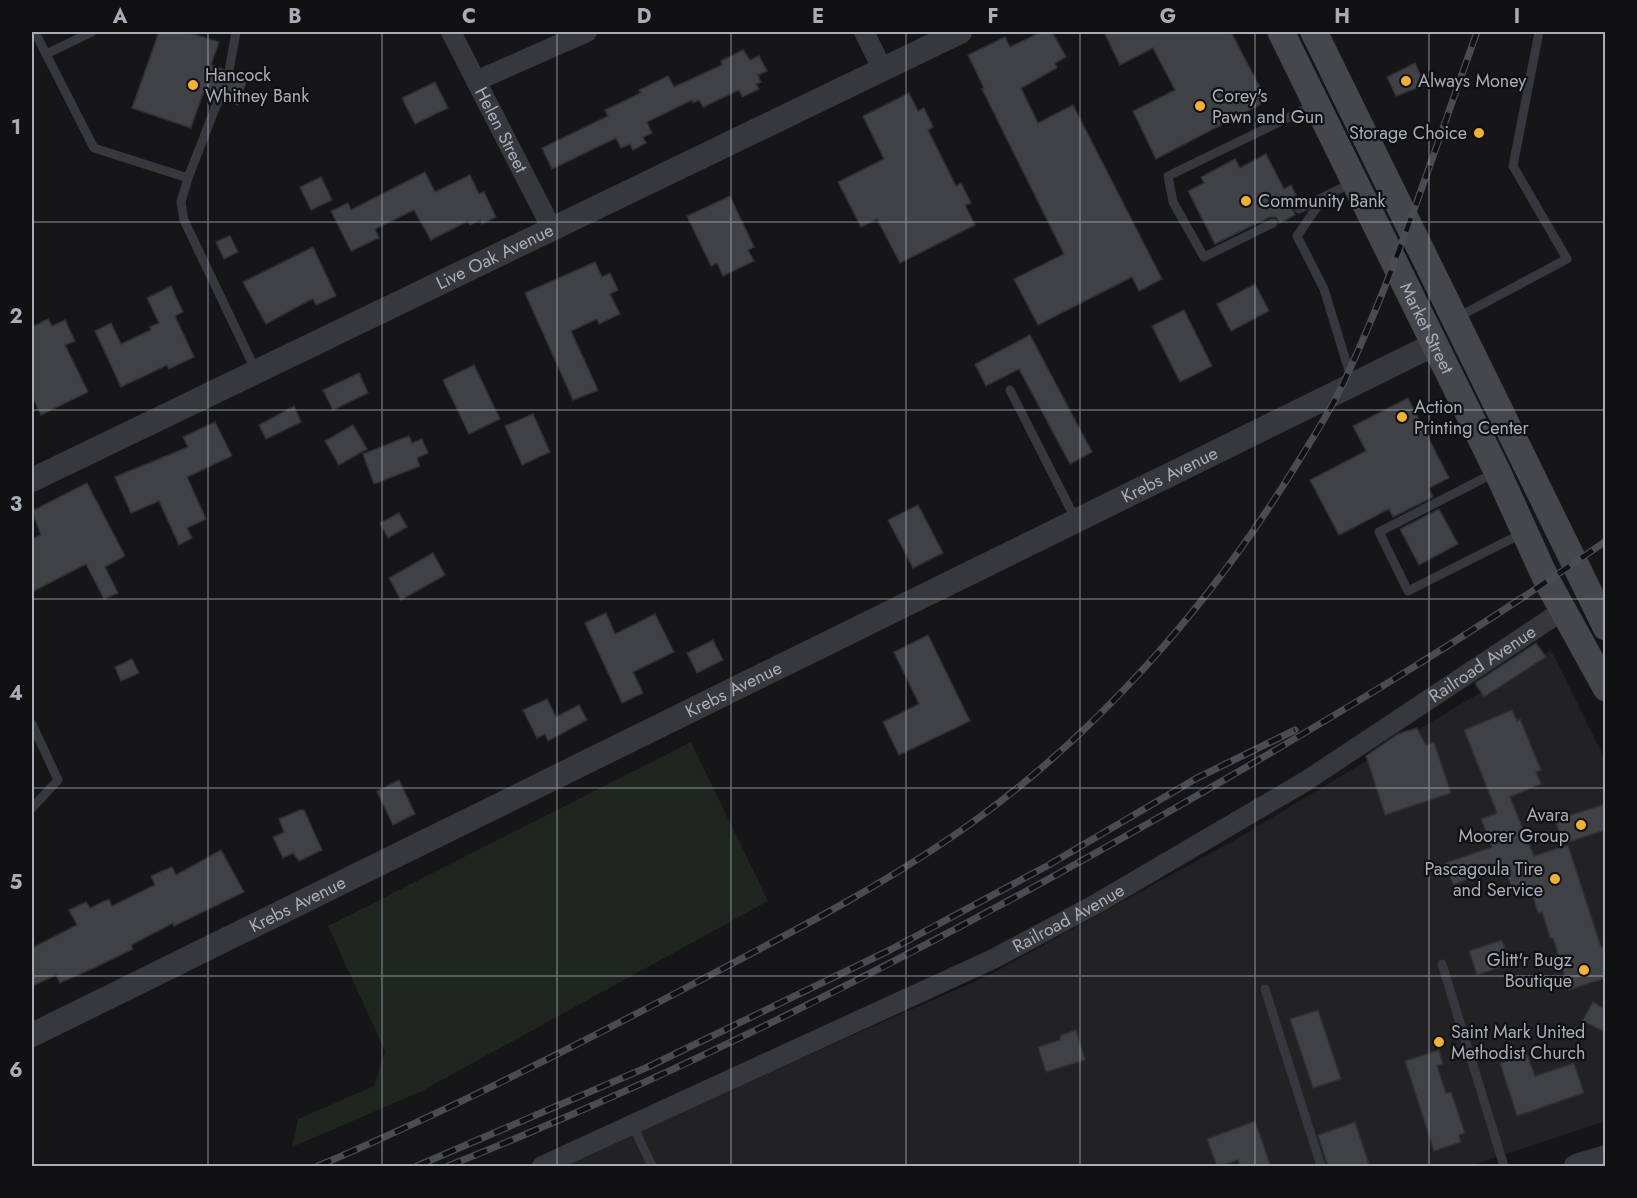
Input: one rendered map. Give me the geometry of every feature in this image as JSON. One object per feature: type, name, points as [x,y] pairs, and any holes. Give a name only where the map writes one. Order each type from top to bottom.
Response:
[{"type":"main road","name":"Market Street","points":[[1281,32],[1497,471],[1562,611],[1605,688]]},
{"type":"main road","name":"Market Street","points":[[1314,32],[1456,318],[1605,627]]},
{"type":"street","name":"Helen Street","points":[[451,32],[551,227]]},
{"type":"street","points":[[476,81],[586,32]]},
{"type":"street","points":[[864,32],[882,68]]},
{"type":"street","name":"Live Oak Avenue","points":[[32,480],[551,227],[960,32]]},
{"type":"street","name":"Krebs Avenue","points":[[32,1035],[1435,344]]},
{"type":"street","name":"Railroad Avenue","points":[[542,1167],[993,959],[1095,904],[1306,781],[1562,611]]},
{"type":"street","points":[[1576,1167],[1605,1157]]},
{"type":"lane","points":[[35,32],[94,148],[188,178]]},
{"type":"lane","points":[[46,54],[92,32]]},
{"type":"lane","points":[[229,71],[236,32]]},
{"type":"lane","points":[[1456,318],[1567,259],[1513,166],[1539,32]]},
{"type":"lane","points":[[219,98],[181,202],[184,220],[256,371]]},
{"type":"lane","points":[[1273,223],[1204,257],[1173,202],[1168,177],[1316,104]]},
{"type":"lane","points":[[1299,209],[1354,182]]},
{"type":"lane","points":[[1324,197],[1297,236],[1324,289],[1353,384]]},
{"type":"lane","points":[[1010,390],[1076,520]]},
{"type":"lane","points":[[1497,471],[1379,532],[1408,591],[1524,533]]},
{"type":"lane","points":[[32,724],[58,780],[32,808]]},
{"type":"lane","points":[[1442,964],[1504,1167]]},
{"type":"lane","points":[[1265,989],[1321,1167]]},
{"type":"lane","points":[[633,1126],[652,1167]]},
{"type":"shaded area","points":[[1551,650],[1605,759],[1605,1121],[1470,1166],[556,1166],[985,977],[1233,841]]},
{"type":"shaded area","points":[[691,742],[768,901],[420,1092],[292,1147],[298,1119],[374,1086],[385,1051],[328,926]]},
{"type":"building","name":"Hancock Whitney Bank","points":[[159,32],[187,32],[219,42],[211,65],[223,69],[227,77],[235,73],[248,77],[238,105],[225,100],[221,92],[213,96],[203,93],[191,128],[132,108]]},
{"type":"building","points":[[1041,32],[1052,32],[1066,57],[1055,63],[1057,68],[1021,88],[1038,123],[1073,105],[1162,279],[1139,291],[1132,277],[1038,325],[1014,279],[1064,254],[982,89],[984,88],[968,55],[1005,37],[1010,47]]},
{"type":"building","points":[[1104,32],[1231,32],[1267,101],[1156,159],[1133,111],[1175,90],[1153,48],[1120,65]]},
{"type":"building","points":[[743,50],[750,60],[759,56],[767,71],[758,75],[761,82],[756,84],[759,89],[742,97],[739,90],[703,107],[699,100],[693,103],[692,100],[647,122],[652,133],[643,137],[646,143],[633,150],[630,144],[621,148],[616,138],[552,169],[542,148],[608,116],[605,110],[641,93],[639,90],[668,76],[674,87],[722,65],[721,61]]},
{"type":"building","name":"Always Money","points":[[1415,63],[1425,85],[1396,96],[1387,77]]},
{"type":"building","points":[[435,82],[448,108],[415,124],[402,98]]},
{"type":"building","points":[[909,93],[918,111],[924,108],[933,127],[928,130],[956,186],[961,183],[971,203],[965,205],[975,225],[900,263],[877,219],[861,227],[838,182],[884,159],[863,116]]},
{"type":"building","name":"Community Bank","points":[[1266,154],[1284,189],[1291,185],[1299,201],[1292,208],[1295,215],[1280,223],[1276,217],[1270,217],[1215,244],[1188,191],[1204,183],[1201,177],[1235,159],[1240,168]]},
{"type":"building","points":[[425,172],[435,192],[470,175],[479,194],[484,192],[496,217],[482,224],[480,220],[470,225],[468,221],[431,240],[414,210],[375,229],[379,238],[351,251],[331,211],[348,203],[351,210]]},
{"type":"building","points":[[321,177],[332,200],[311,210],[300,187]]},
{"type":"building","points":[[730,196],[754,247],[748,250],[754,261],[723,276],[717,263],[711,266],[687,216]]},
{"type":"building","points":[[230,236],[238,252],[224,259],[216,242]]},
{"type":"building","points":[[313,247],[336,296],[316,305],[313,299],[308,301],[266,324],[243,282]]},
{"type":"building","points":[[595,262],[602,277],[610,273],[618,290],[610,294],[620,314],[599,324],[597,319],[571,331],[598,390],[573,400],[525,293]]},
{"type":"building","points":[[1255,284],[1269,311],[1231,331],[1217,304]]},
{"type":"building","points":[[171,286],[183,312],[175,316],[194,357],[169,369],[167,365],[121,387],[95,331],[111,323],[121,344],[151,330],[150,327],[159,323],[147,298]]},
{"type":"building","points":[[1184,310],[1212,366],[1180,382],[1152,326]]},
{"type":"building","points":[[48,319],[52,326],[65,320],[75,341],[65,345],[88,392],[41,415],[32,396],[32,327]]},
{"type":"building","points":[[1030,335],[1092,452],[1070,464],[1019,369],[986,386],[975,364]]},
{"type":"building","points":[[474,365],[500,419],[469,434],[443,380]]},
{"type":"building","points":[[359,373],[368,393],[333,410],[323,390]]},
{"type":"building","points":[[1408,398],[1449,478],[1429,488],[1433,497],[1393,517],[1389,509],[1339,535],[1310,480],[1366,451],[1353,426]]},
{"type":"building","points":[[294,406],[301,422],[266,439],[259,425]]},
{"type":"building","points":[[533,414],[550,452],[522,465],[505,426]]},
{"type":"building","points":[[215,422],[232,456],[187,477],[206,519],[187,528],[192,538],[179,545],[159,501],[131,513],[115,477],[188,447],[183,437]]},
{"type":"building","points":[[353,425],[367,449],[339,465],[325,441]]},
{"type":"building","points":[[409,436],[412,443],[422,439],[428,453],[417,458],[420,466],[374,484],[363,454]]},
{"type":"building","points":[[87,483],[125,556],[105,567],[118,593],[104,599],[86,564],[32,592],[32,539],[41,535],[32,511]]},
{"type":"building","points":[[918,505],[943,553],[913,568],[888,520]]},
{"type":"building","points":[[1439,509],[1458,544],[1419,565],[1400,529]]},
{"type":"building","points":[[399,513],[407,527],[388,538],[380,523]]},
{"type":"building","points":[[433,553],[445,575],[401,600],[389,578]]},
{"type":"building","points":[[606,613],[615,634],[655,614],[674,652],[633,672],[643,693],[622,703],[585,623]]},
{"type":"building","points":[[928,635],[970,721],[899,755],[883,722],[919,704],[894,652]]},
{"type":"building","points":[[713,640],[723,660],[697,673],[687,653]]},
{"type":"building","points":[[1536,643],[1546,657],[1484,697],[1475,683]]},
{"type":"building","points":[[132,659],[139,673],[121,681],[115,667]]},
{"type":"building","points":[[547,699],[556,717],[579,705],[587,720],[548,741],[545,734],[537,738],[523,710]]},
{"type":"building","points":[[1512,710],[1517,721],[1520,719],[1541,770],[1536,772],[1541,784],[1510,797],[1534,856],[1568,845],[1601,947],[1605,946],[1605,978],[1569,990],[1553,938],[1550,938],[1542,912],[1538,913],[1530,887],[1514,893],[1503,866],[1453,885],[1445,863],[1492,847],[1481,819],[1497,813],[1464,730]]},
{"type":"building","points":[[1417,728],[1426,745],[1434,742],[1451,793],[1385,815],[1366,756],[1398,734]]},
{"type":"building","points":[[399,780],[415,814],[393,825],[377,791]]},
{"type":"building","name":"Avara Moorer Group","points":[[1605,804],[1605,830],[1563,844],[1555,820]]},
{"type":"building","points":[[304,810],[322,850],[299,861],[293,853],[283,858],[273,837],[284,832],[279,819]]},
{"type":"building","points":[[221,850],[244,892],[174,926],[173,923],[131,945],[133,949],[60,983],[56,975],[32,986],[32,948],[77,925],[69,910],[86,902],[90,908],[109,899],[112,906],[155,885],[151,876],[172,867],[176,875]]},
{"type":"building","points":[[1502,940],[1510,964],[1477,975],[1469,951]]},
{"type":"building","points":[[1593,1002],[1605,1009],[1605,1032],[1582,1021]]},
{"type":"building","points":[[1318,1010],[1341,1079],[1313,1088],[1290,1019]]},
{"type":"building","points":[[1076,1030],[1085,1060],[1046,1072],[1038,1047],[1060,1040],[1061,1035]]},
{"type":"building","points":[[1439,1050],[1443,1064],[1437,1066],[1446,1093],[1451,1092],[1465,1133],[1459,1135],[1461,1142],[1434,1151],[1405,1061]]},
{"type":"building","points":[[1527,1054],[1535,1076],[1574,1063],[1584,1093],[1517,1116],[1500,1063]]},
{"type":"building","points":[[1255,1121],[1271,1167],[1240,1167],[1238,1160],[1217,1167],[1207,1139]]},
{"type":"building","points":[[1355,1122],[1370,1167],[1328,1167],[1318,1135]]},
{"type":"railway","points":[[318,1166],[410,1126],[545,1061],[866,891],[973,822],[1064,748],[1106,708],[1186,620],[1222,574],[1288,478],[1334,401],[1379,302],[1477,32]]},
{"type":"railway","points":[[448,1166],[543,1127],[730,1043],[1005,903],[1095,854],[1345,709],[1503,610],[1606,541]]},
{"type":"railway","points":[[417,1166],[650,1066],[890,950],[1047,866],[1197,778],[1295,730]]},
{"type":"place","name":"Always Money","points":[[1406,81]]},
{"type":"place","name":"Hancock Whitney Bank","points":[[193,85]]},
{"type":"place","name":"Corey's Pawn and Gun","points":[[1200,106]]},
{"type":"place","name":"Storage Choice","points":[[1479,133]]},
{"type":"place","name":"Community Bank","points":[[1246,201]]},
{"type":"place","name":"Action Printing Center","points":[[1402,417]]},
{"type":"place","name":"Avara Moorer Group","points":[[1581,825]]},
{"type":"place","name":"Pascagoula Tire and Service","points":[[1555,879]]},
{"type":"place","name":"Glitt'r Bugz Boutique","points":[[1584,970]]},
{"type":"place","name":"Saint Mark United Methodist Church","points":[[1439,1042]]}]
